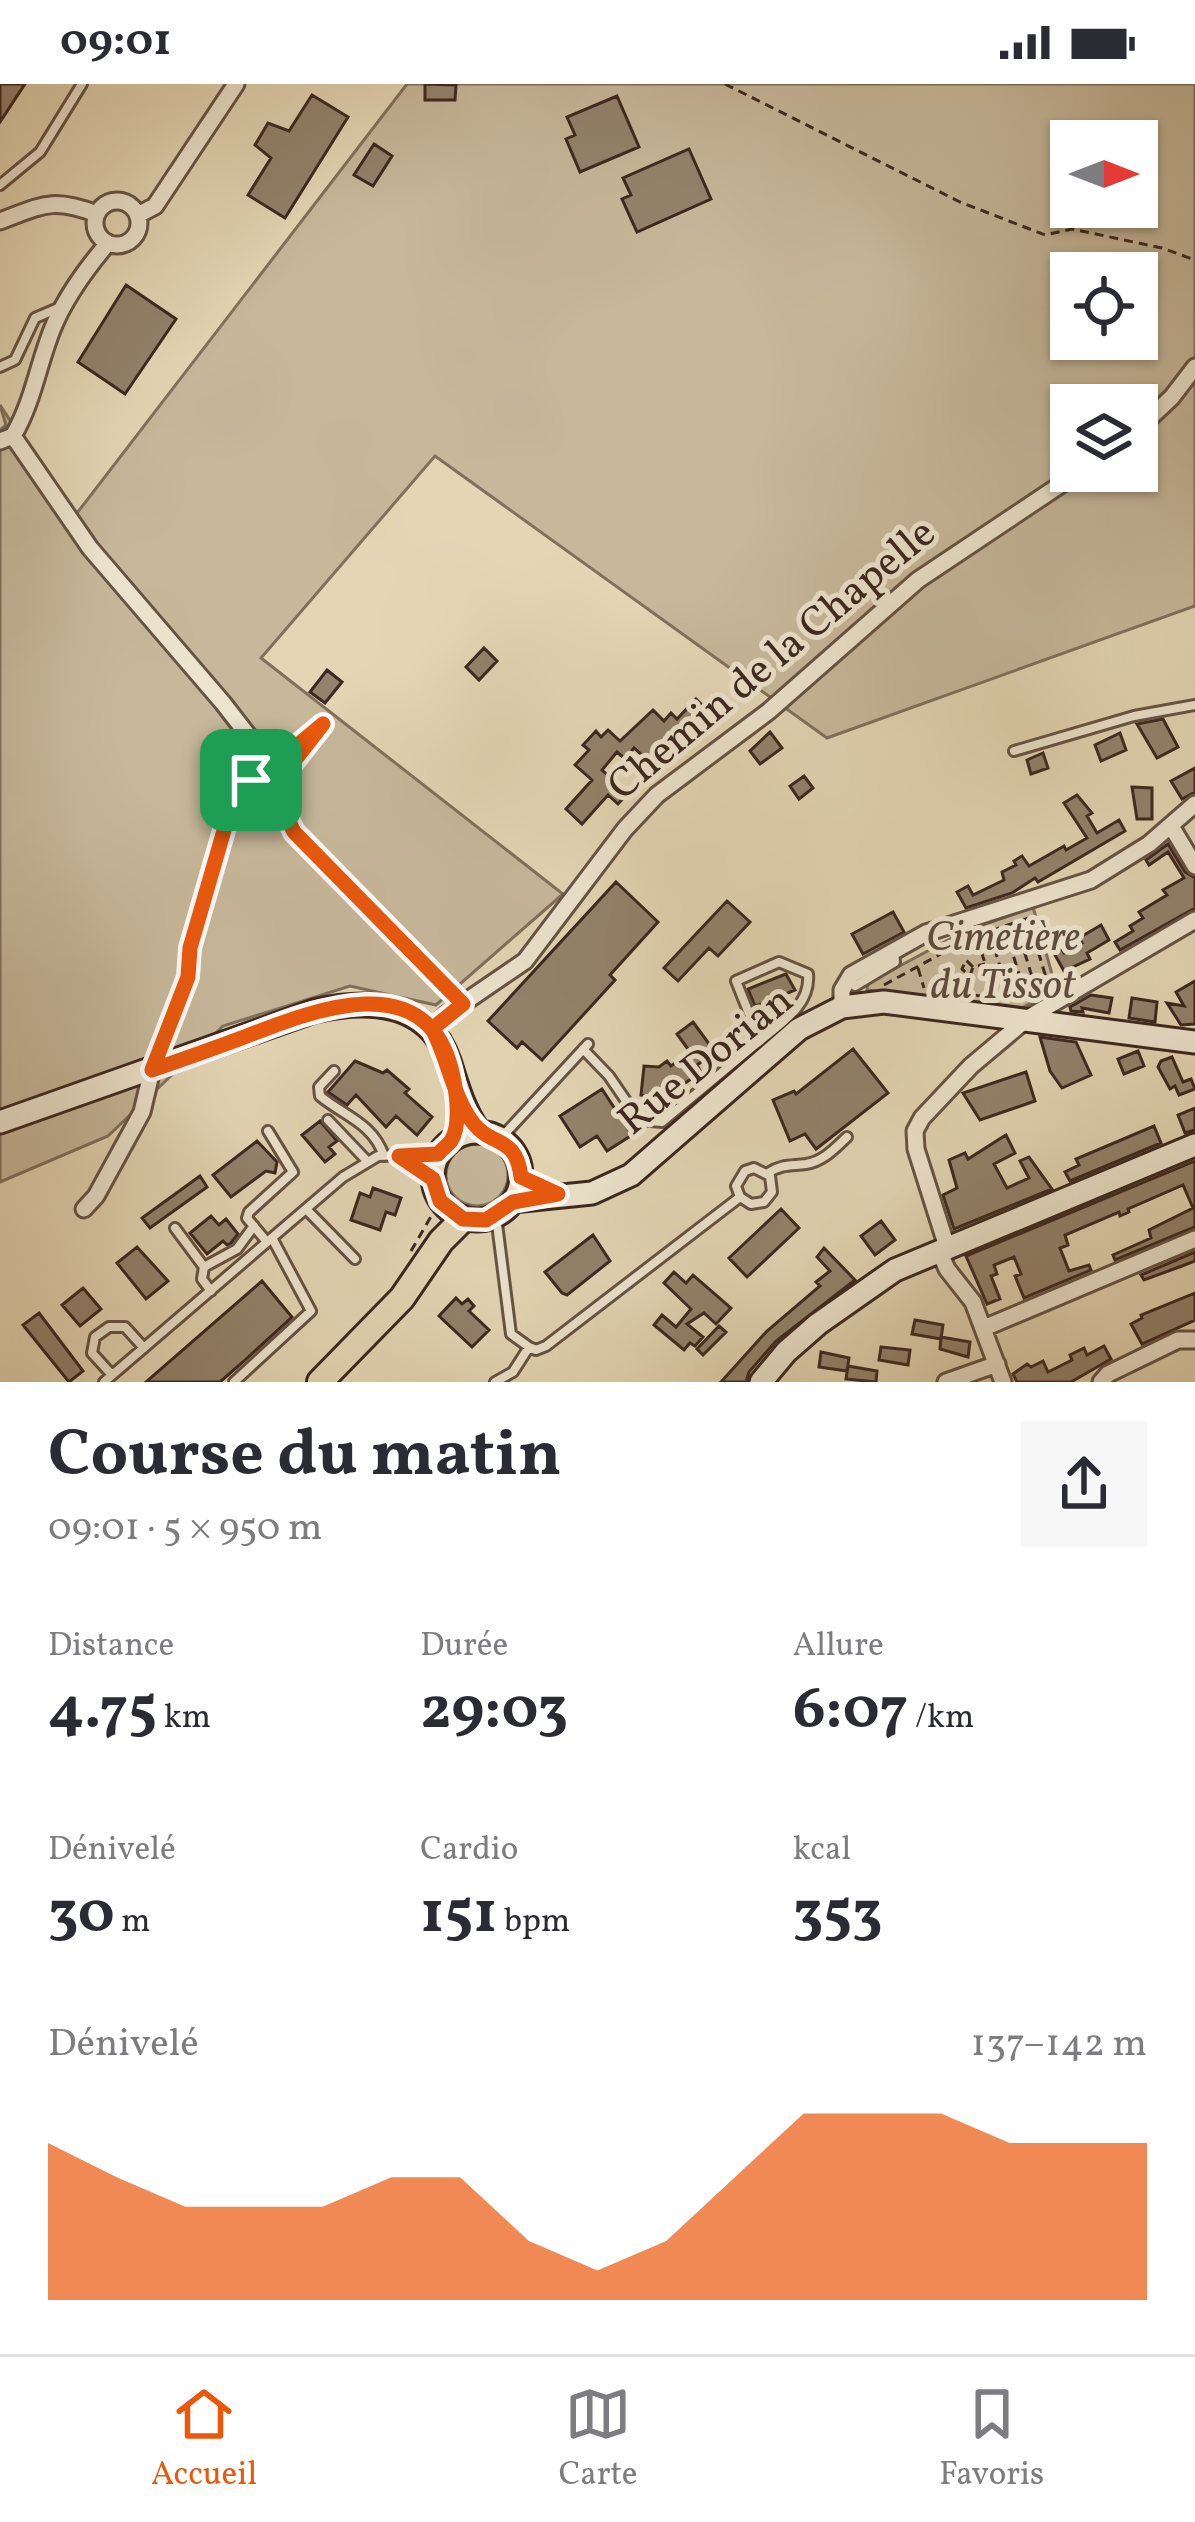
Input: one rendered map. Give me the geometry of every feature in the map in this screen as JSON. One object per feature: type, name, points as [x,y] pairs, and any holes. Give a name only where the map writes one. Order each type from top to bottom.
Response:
[{"type":"highway","points":[[320,1382],[402,1298],[441,1241],[463,1219]]},
{"type":"main road","name":"Rue Dorian","points":[[505,1209],[558,1194],[592,1193],[631,1175],[799,1029],[842,1007],[884,1001],[1024,1005],[1194,1038]]},
{"type":"main road","points":[[0,1122],[314,1010],[348,1003],[398,1009],[432,1029],[448,1056],[453,1078],[456,1120],[436,1190],[463,1219],[486,1220],[505,1209],[521,1177],[513,1151],[500,1139],[478,1130],[453,1078]]},
{"type":"main road","points":[[445,1147],[478,1130]]},
{"type":"main road","points":[[761,1382],[786,1352],[851,1298],[895,1270],[1195,1145]]},
{"type":"main road","points":[[521,1177],[558,1194]]},
{"type":"main road","points":[[778,1382],[824,1332],[858,1304],[944,1252]]},
{"type":"street","points":[[138,215],[155,206],[236,84]]},
{"type":"street","points":[[84,1209],[96,1196],[142,1112],[152,1070],[188,977],[190,948],[225,827],[237,798],[256,773],[258,758],[254,743],[223,703],[89,548],[7,438],[26,414],[52,328],[82,274],[108,243],[130,241],[138,229],[138,215],[128,203],[114,201],[97,214],[95,227],[108,243]]},
{"type":"street","points":[[0,221],[65,202],[97,214]]},
{"type":"street","points":[[1158,410],[1195,367]]},
{"type":"street","name":"Chemin de la Chapelle","points":[[432,1029],[525,961],[625,829],[657,795],[770,711],[918,580],[1050,492]]},
{"type":"street","points":[[842,1007],[845,980],[894,950],[1091,880],[1171,826],[1195,804]]},
{"type":"street","points":[[1171,826],[1195,866]]},
{"type":"street","points":[[1004,1382],[973,1302],[944,1252],[916,1149],[916,1131],[922,1118],[1024,1005],[1195,920]]},
{"type":"street","points":[[984,1328],[1195,1239]]},
{"type":"street","points":[[1101,1382],[1108,1374],[1178,1340],[1195,1340]]},
{"type":"street","points":[[946,1382],[997,1364]]},
{"type":"lane","points":[[0,184],[40,152],[82,84]]},
{"type":"lane","points":[[0,368],[16,360],[35,318],[64,306]]},
{"type":"lane","points":[[1013,751],[1134,716],[1195,705]]},
{"type":"lane","points":[[855,986],[895,962],[894,950]]},
{"type":"lane","points":[[500,1139],[586,1046],[639,1120],[662,1122],[760,1041],[799,1007],[809,986],[808,974],[779,962],[736,980],[760,1041]]},
{"type":"lane","points":[[334,1071],[319,1088],[320,1096],[341,1114],[356,1116],[380,1144],[384,1156]]},
{"type":"lane","points":[[328,1120],[368,1162]]},
{"type":"lane","points":[[234,1382],[310,1311],[269,1240],[248,1218],[293,1172],[268,1131]]},
{"type":"lane","points":[[768,1173],[772,1192],[764,1202],[751,1204],[740,1197],[736,1186],[745,1171],[754,1168],[768,1173],[789,1163],[806,1164],[827,1156],[848,1137]]},
{"type":"lane","points":[[144,1348],[124,1327],[109,1327],[95,1337],[92,1353],[108,1379],[343,1177],[384,1156],[445,1147]]},
{"type":"lane","points":[[399,1156],[436,1190]]},
{"type":"lane","points":[[505,1209],[511,1334],[536,1350],[740,1197]]},
{"type":"lane","points":[[306,1209],[355,1258]]},
{"type":"lane","points":[[204,1267],[237,1249],[254,1226]]},
{"type":"lane","points":[[175,1228],[204,1267],[202,1279],[211,1291]]},
{"type":"lane","points":[[495,1382],[512,1372],[529,1347]]},
{"type":"lane","points":[[512,1372],[518,1382]]},
{"type":"path","points":[[725,84],[960,202],[1045,235],[1072,229],[1195,260]]},
{"type":"path","points":[[258,758],[268,763],[280,760],[323,724],[277,783],[282,813],[294,832],[463,1004]]},
{"type":"path","points":[[882,986],[977,936],[1028,918],[1048,984],[1024,1005]]},
{"type":"path","points":[[1015,923],[1036,990]]},
{"type":"path","points":[[1004,927],[1024,1005]]},
{"type":"path","points":[[989,932],[1010,999]]},
{"type":"path","points":[[977,936],[996,998]]},
{"type":"path","points":[[973,967],[985,964]]},
{"type":"path","points":[[918,966],[924,990]]},
{"type":"path","points":[[411,1251],[436,1190]]},
{"type":"green space","points":[[407,84],[1195,84],[1195,606],[827,738],[435,456],[261,658],[563,894],[436,1005],[350,986],[223,1026],[108,1136],[0,1182],[0,430],[6,425],[0,405],[74,517]]},
{"type":"green space","name":"Cimetière du Tissot","points":[[1033,907],[1056,988],[1022,1008],[867,990],[868,983],[963,932]]},
{"type":"green space","points":[[477,1144],[499,1153],[508,1175],[499,1197],[477,1206],[455,1197],[446,1175],[455,1153]]},
{"type":"building","points":[[0,84],[25,84],[0,122]]},
{"type":"building","points":[[425,84],[456,85],[455,100],[425,100]]},
{"type":"building","points":[[312,95],[348,117],[285,218],[248,195],[271,158],[255,145],[268,123],[289,131]]},
{"type":"building","points":[[617,96],[639,147],[580,172],[566,139],[575,135],[567,117]]},
{"type":"building","points":[[374,144],[392,156],[373,186],[354,175]]},
{"type":"building","points":[[689,149],[711,199],[637,232],[622,199],[631,195],[623,178]]},
{"type":"building","points":[[126,285],[176,319],[125,394],[78,362]]},
{"type":"building","points":[[484,648],[497,661],[479,680],[466,667]]},
{"type":"building","points":[[327,670],[342,682],[325,703],[310,692]]},
{"type":"building","points":[[696,699],[708,711],[653,765],[634,748],[625,759],[617,752],[602,770],[628,793],[618,804],[608,795],[582,824],[566,809],[592,780],[575,765],[589,750],[583,745],[596,731],[601,737],[608,730],[620,741],[653,710],[664,721],[671,713],[677,719]]},
{"type":"building","points":[[1163,719],[1178,747],[1157,758],[1137,724]]},
{"type":"building","points":[[770,732],[782,748],[760,764],[750,751]]},
{"type":"building","points":[[1120,733],[1126,750],[1101,761],[1095,745]]},
{"type":"building","points":[[1043,753],[1048,768],[1031,774],[1027,760]]},
{"type":"building","points":[[1195,768],[1195,792],[1182,799],[1171,781]]},
{"type":"building","points":[[804,776],[813,788],[799,799],[790,786]]},
{"type":"building","points":[[1132,787],[1152,788],[1152,819],[1137,819]]},
{"type":"building","points":[[1077,795],[1092,813],[1087,816],[1097,833],[1119,820],[1125,831],[1038,882],[1035,878],[1012,893],[966,908],[957,892],[968,886],[973,895],[1004,880],[1002,872],[1022,856],[1029,866],[1087,838],[1064,803]]},
{"type":"building","points":[[1168,844],[1185,872],[1195,878],[1195,908],[1120,950],[1115,942],[1133,931],[1130,926],[1143,918],[1139,912],[1184,878],[1168,852],[1149,865],[1146,860]]},
{"type":"building","points":[[616,882],[658,922],[610,975],[615,980],[542,1060],[522,1042],[517,1048],[488,1021]]},
{"type":"building","points":[[727,901],[750,922],[718,956],[709,948],[678,981],[664,968]]},
{"type":"building","points":[[893,912],[904,932],[863,954],[852,934]]},
{"type":"building","points":[[1101,925],[1109,940],[1087,953],[1090,959],[1064,971],[1046,939],[1052,936],[1064,953]]},
{"type":"building","points":[[786,974],[795,990],[778,997],[782,1006],[765,1013],[761,1004],[755,1006],[748,989]]},
{"type":"building","points":[[1195,981],[1195,1024],[1181,1025],[1167,1003],[1184,1006],[1176,992]]},
{"type":"building","points":[[1091,995],[1112,998],[1109,1013],[1071,1011],[1070,1007]]},
{"type":"building","points":[[1132,998],[1157,1002],[1155,1022],[1129,1018]]},
{"type":"building","points":[[693,1022],[715,1052],[697,1065],[701,1072],[669,1101],[641,1095],[644,1066],[659,1067],[667,1061],[671,1066],[690,1052],[677,1034]]},
{"type":"building","points":[[1040,1037],[1076,1042],[1091,1075],[1062,1088],[1050,1071]]},
{"type":"building","points":[[853,1049],[888,1093],[816,1149],[805,1134],[790,1141],[773,1100],[796,1094]]},
{"type":"building","points":[[1138,1051],[1144,1066],[1124,1074],[1118,1059]]},
{"type":"building","points":[[1172,1057],[1183,1082],[1191,1079],[1195,1089],[1179,1095],[1175,1086],[1170,1089],[1158,1067]]},
{"type":"building","points":[[355,1061],[383,1073],[387,1070],[409,1089],[405,1093],[432,1117],[417,1135],[396,1116],[386,1127],[356,1095],[347,1105],[328,1092]]},
{"type":"building","points":[[1026,1072],[1035,1101],[980,1120],[963,1093]]},
{"type":"building","points":[[602,1089],[632,1135],[607,1151],[597,1136],[580,1147],[560,1116]]},
{"type":"building","points":[[1195,1108],[1195,1130],[1185,1133],[1178,1115]]},
{"type":"building","points":[[320,1121],[337,1141],[329,1147],[335,1154],[325,1162],[302,1135]]},
{"type":"building","points":[[1154,1126],[1161,1143],[1070,1181],[1065,1172],[1079,1165],[1076,1159]]},
{"type":"building","points":[[1006,1135],[1015,1153],[994,1164],[1007,1188],[1029,1178],[1020,1161],[1029,1157],[1052,1189],[954,1229],[943,1195],[957,1188],[949,1160],[965,1153],[968,1159]]},
{"type":"building","points":[[257,1141],[277,1162],[275,1173],[266,1171],[231,1197],[213,1175]]},
{"type":"building","points":[[1195,1161],[1195,1227],[1115,1260],[1113,1255],[1151,1238],[1149,1230],[1193,1208],[1183,1185],[1120,1216],[1119,1212],[1065,1235],[1068,1245],[1060,1248],[1069,1271],[1089,1265],[1091,1270],[1024,1298],[1014,1257],[994,1265],[997,1274],[991,1276],[1000,1299],[987,1304],[966,1256]]},
{"type":"building","points":[[200,1176],[207,1187],[150,1228],[142,1218]]},
{"type":"building","points":[[373,1188],[401,1198],[395,1215],[386,1212],[380,1230],[351,1220],[360,1193],[370,1197]]},
{"type":"building","points":[[781,1209],[799,1228],[747,1277],[729,1258]]},
{"type":"building","points":[[211,1216],[219,1225],[226,1219],[238,1234],[231,1243],[223,1241],[207,1254],[190,1233]]},
{"type":"building","points":[[881,1221],[895,1240],[875,1255],[861,1236]]},
{"type":"building","points":[[593,1235],[610,1261],[567,1295],[562,1293],[545,1272]]},
{"type":"building","points":[[137,1247],[168,1281],[146,1299],[117,1263]]},
{"type":"building","points":[[824,1248],[855,1280],[776,1341],[746,1382],[721,1382],[767,1331],[820,1286],[816,1282],[830,1271],[817,1257]]},
{"type":"building","points":[[1195,1252],[1195,1261],[1144,1280],[1141,1275]]},
{"type":"building","points":[[674,1272],[686,1283],[693,1275],[731,1308],[716,1324],[704,1313],[687,1324],[703,1337],[684,1350],[654,1325],[662,1315],[676,1327],[691,1309],[664,1283]]},
{"type":"building","points":[[262,1281],[292,1317],[243,1362],[220,1382],[146,1382]]},
{"type":"building","points":[[83,1288],[101,1309],[80,1326],[62,1305]]},
{"type":"building","points":[[1195,1293],[1195,1320],[1142,1344],[1131,1324],[1141,1315]]},
{"type":"building","points":[[456,1298],[462,1304],[468,1299],[474,1306],[469,1311],[489,1330],[472,1347],[439,1316]]},
{"type":"building","points":[[39,1313],[83,1371],[69,1382],[23,1325]]},
{"type":"building","points":[[915,1320],[943,1325],[941,1339],[912,1334]]},
{"type":"building","points":[[719,1326],[726,1332],[703,1355],[697,1349]]},
{"type":"building","points":[[941,1337],[970,1342],[968,1357],[940,1349]]},
{"type":"building","points":[[1104,1346],[1111,1359],[1071,1382],[1017,1382],[1013,1374],[1027,1364],[1031,1367],[1043,1361],[1048,1372],[1084,1348],[1087,1355]]},
{"type":"building","points":[[881,1347],[910,1350],[908,1365],[879,1360]]},
{"type":"building","points":[[821,1352],[849,1358],[847,1371],[819,1367]]},
{"type":"building","points":[[848,1366],[877,1371],[876,1382],[846,1379]]},
{"type":"route","points":[[251,780],[225,827],[190,948],[188,977],[152,1070],[314,1010],[348,1003],[398,1009],[432,1029],[448,1056],[456,1120],[452,1139],[438,1154],[399,1156],[433,1179],[440,1201],[463,1219],[486,1220],[513,1202],[558,1194],[521,1177],[507,1144],[478,1130],[468,1116],[448,1056],[432,1029],[463,1004],[294,832],[282,813],[277,783],[323,724],[280,760],[268,763],[258,758],[251,780]]}]
